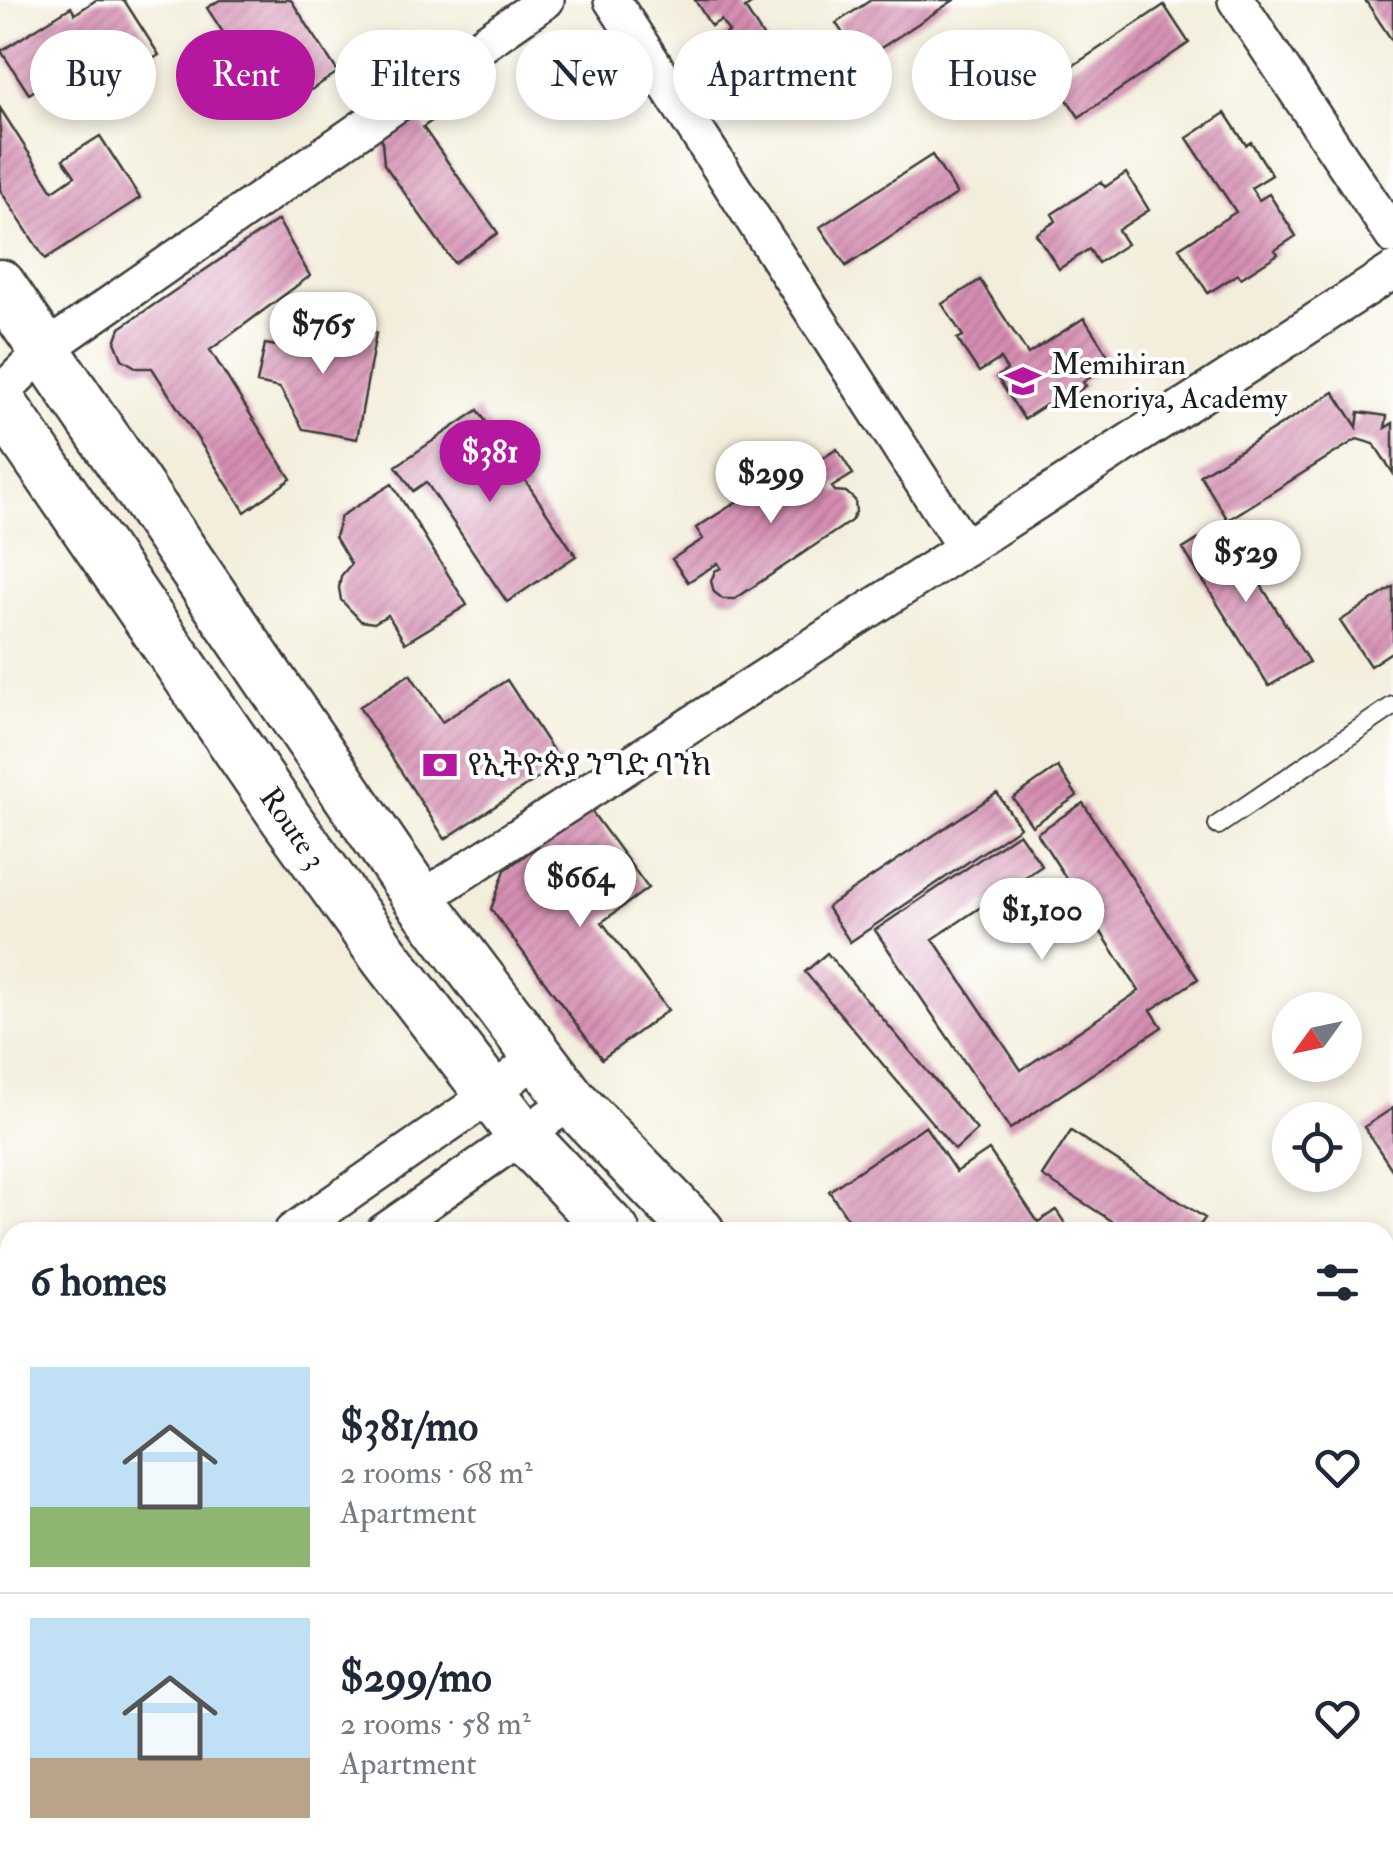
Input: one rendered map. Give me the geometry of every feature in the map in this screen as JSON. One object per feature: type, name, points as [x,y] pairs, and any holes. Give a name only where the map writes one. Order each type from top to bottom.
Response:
[{"type":"main road","points":[[0,284],[420,900],[572,1100],[689,1222]]},
{"type":"main road","name":"Route 3","points":[[0,402],[285,816],[490,1095],[605,1222]]},
{"type":"street","points":[[0,394],[43,351],[546,0]]},
{"type":"street","points":[[612,0],[966,548]]},
{"type":"street","points":[[1236,0],[1393,236]]},
{"type":"street","points":[[420,900],[1393,271]]},
{"type":"street","points":[[306,1222],[490,1095],[538,1056]]},
{"type":"street","points":[[399,1222],[572,1100]]},
{"type":"lane","points":[[1218,825],[1393,706]]},
{"type":"building","points":[[96,0],[124,0],[143,30],[34,30],[71,7],[75,14]]},
{"type":"building","points":[[220,0],[291,0],[311,30],[221,30],[207,8]]},
{"type":"building","points":[[695,0],[757,0],[745,8],[759,30],[728,30],[721,20],[711,26]]},
{"type":"building","points":[[871,0],[954,0],[892,41],[892,30],[841,30],[836,23]]},
{"type":"building","points":[[1365,0],[1393,0],[1393,42]]},
{"type":"building","points":[[1164,5],[1189,43],[1079,117],[1072,107],[1072,66]]},
{"type":"building","points":[[30,33],[30,93],[29,94],[1,51]]},
{"type":"building","points":[[315,37],[335,67],[335,74],[315,87]]},
{"type":"building","points":[[0,108],[53,191],[75,176],[63,159],[100,136],[140,198],[45,259],[0,190]]},
{"type":"building","points":[[1225,113],[1246,145],[1251,142],[1272,175],[1251,188],[1259,200],[1269,194],[1296,236],[1275,250],[1278,254],[1241,278],[1238,274],[1208,293],[1179,248],[1236,212],[1187,138]]},
{"type":"building","points":[[395,120],[433,120],[423,127],[498,233],[454,263],[384,164],[381,130]]},
{"type":"building","points":[[932,155],[957,194],[846,266],[820,227]]},
{"type":"building","points":[[1126,173],[1149,210],[1118,230],[1127,244],[1098,263],[1089,249],[1059,269],[1036,234],[1056,221],[1052,214],[1101,182],[1105,187]]},
{"type":"building","points":[[278,220],[310,276],[210,350],[291,479],[245,512],[152,368],[137,368],[122,359],[115,342],[120,328]]},
{"type":"building","points":[[980,280],[1028,354],[1084,318],[1113,363],[1049,410],[1046,405],[1024,419],[997,377],[1007,370],[1000,359],[979,372],[957,339],[963,336],[942,304]]},
{"type":"building","points":[[320,323],[376,333],[357,439],[303,429],[280,388],[257,383],[265,344],[282,347]]},
{"type":"building","points":[[1334,392],[1357,427],[1359,412],[1387,416],[1385,428],[1393,423],[1393,473],[1374,444],[1357,439],[1228,520],[1200,475]]},
{"type":"building","points":[[478,410],[576,556],[507,602],[426,482],[413,491],[396,466]]},
{"type":"building","points":[[837,449],[853,474],[832,487],[855,500],[856,512],[851,521],[735,599],[723,599],[714,592],[711,581],[721,568],[718,563],[688,582],[672,559],[703,539],[696,528],[810,455],[815,463]]},
{"type":"building","points":[[392,484],[467,605],[405,643],[388,615],[374,623],[361,621],[341,600],[339,588],[341,576],[351,564],[335,537],[341,516]]},
{"type":"building","points":[[1223,524],[1309,662],[1269,686],[1183,549]]},
{"type":"building","points":[[1393,587],[1393,651],[1370,666],[1340,621]]},
{"type":"building","points":[[410,674],[442,722],[507,680],[561,763],[445,839],[359,707]]},
{"type":"building","points":[[1058,767],[1077,796],[1032,826],[1013,798]]},
{"type":"building","points":[[997,793],[1020,827],[850,942],[827,907]]},
{"type":"building","points":[[1083,803],[1198,979],[1151,1010],[1162,1027],[1010,1129],[875,930],[1019,833],[1042,866],[933,939],[1021,1070],[1139,991],[1037,833]]},
{"type":"building","points":[[589,808],[648,888],[602,922],[668,1010],[602,1059],[491,909],[505,870]]},
{"type":"building","points":[[827,953],[977,1130],[955,1150],[805,972]]},
{"type":"building","points":[[1393,1108],[1393,1171],[1364,1127]]},
{"type":"building","points":[[925,1126],[956,1172],[989,1150],[1038,1222],[850,1222],[829,1191]]},
{"type":"building","points":[[1071,1131],[1205,1218],[1202,1222],[1113,1222],[1042,1176]]},
{"type":"building","points":[[1056,1210],[1064,1222],[1038,1222]]},
{"type":"place","name":"Memihiran Menoriya, Academy","points":[[1023,381]]},
{"type":"place","name":"የኢትዮጵያ ንግድ ባንክ","points":[[440,765]]}]
